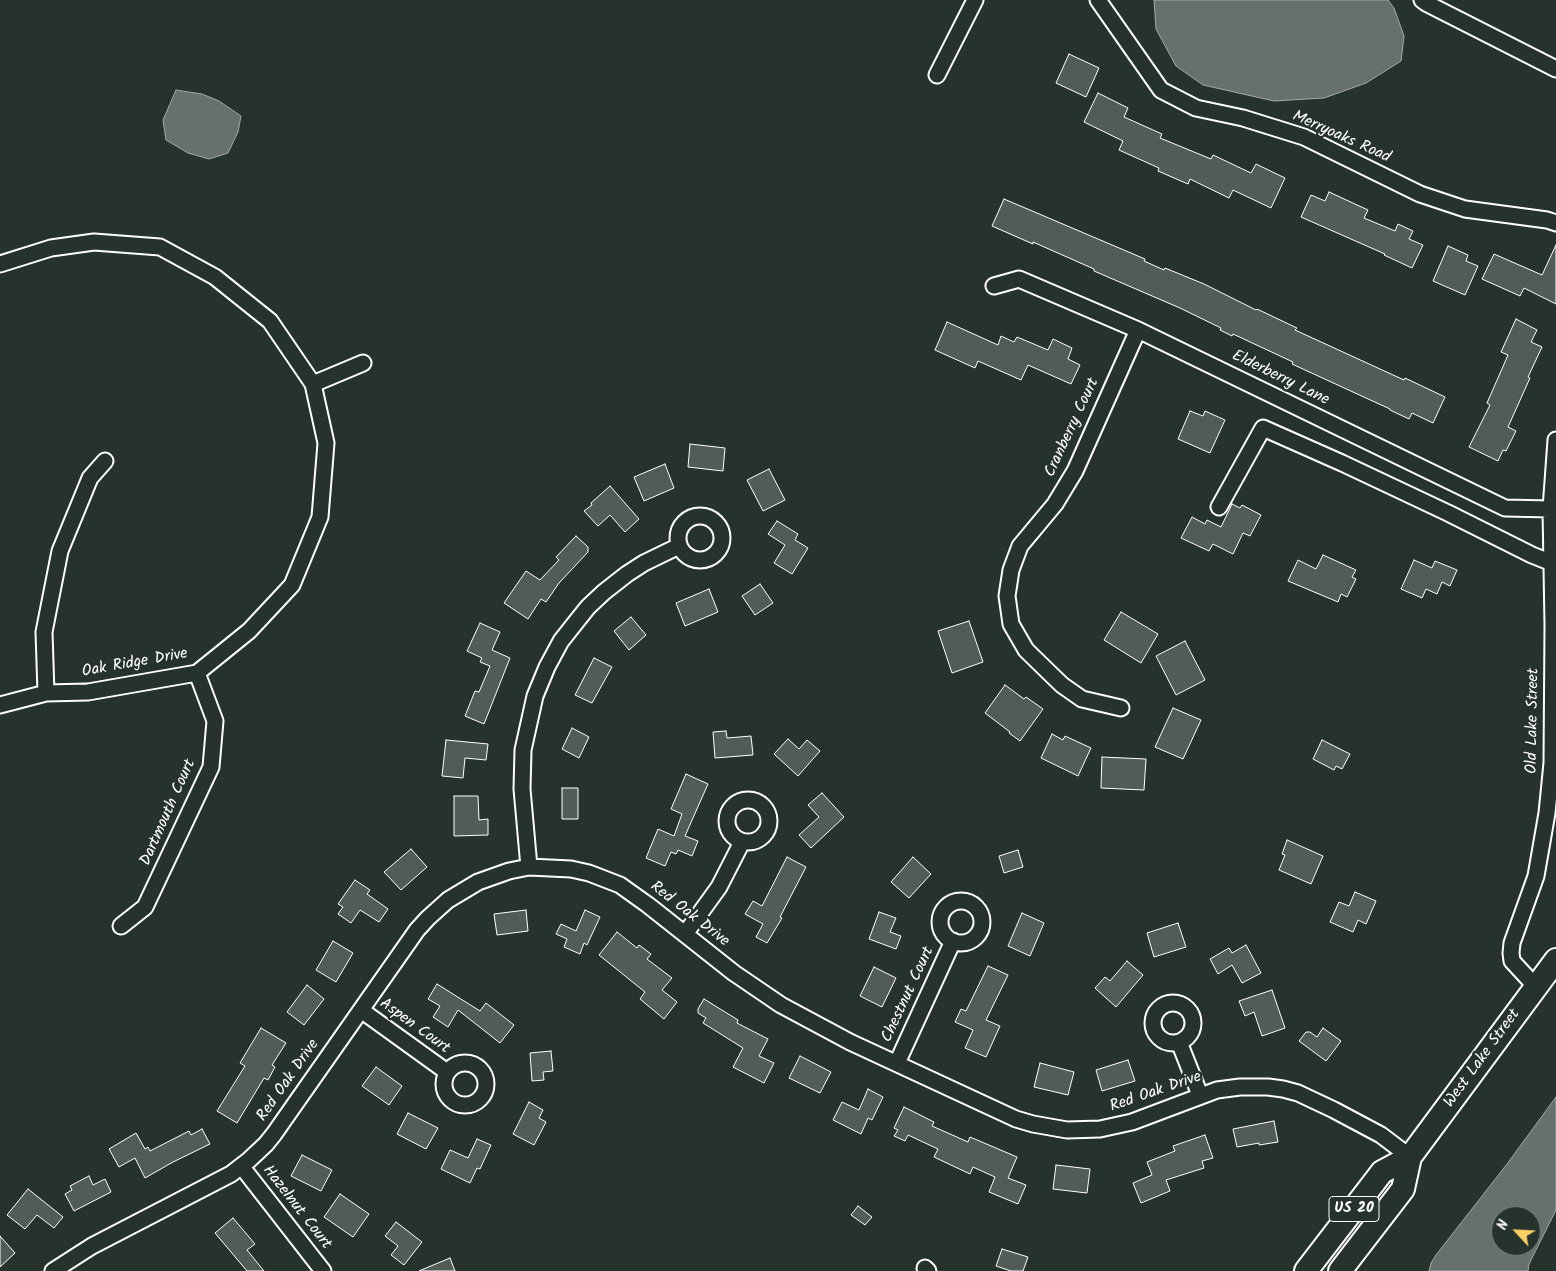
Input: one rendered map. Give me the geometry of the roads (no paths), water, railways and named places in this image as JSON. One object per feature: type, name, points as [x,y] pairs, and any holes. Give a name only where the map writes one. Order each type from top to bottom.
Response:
[{"type":"highway","name":"West Lake Street","points":[[1340,1271],[1403,1189],[1410,1157],[1556,960]]},
{"type":"highway","name":"West Lake Street","points":[[1306,1271],[1382,1172],[1410,1157]]},
{"type":"street","points":[[938,76],[975,0]]},
{"type":"street","name":"Merryoaks Road","points":[[1098,0],[1162,90],[1196,108],[1243,118],[1304,137],[1420,194],[1465,209],[1547,220],[1556,223]]},
{"type":"street","points":[[1422,0],[1556,69]]},
{"type":"street","name":"Oak Ridge Drive","points":[[0,264],[51,248],[94,242],[160,246],[215,277],[270,321],[313,384],[326,442],[320,517],[292,585],[249,631],[196,673],[88,692],[46,692],[0,705]]},
{"type":"street","name":"Elderberry Lane","points":[[994,286],[1019,279],[1138,330],[1505,508],[1551,509]]},
{"type":"street","name":"Cranberry Court","points":[[1121,708],[1082,699],[1062,685],[1026,650],[1011,624],[1007,596],[1010,570],[1020,546],[1055,504],[1075,471],[1138,330]]},
{"type":"street","points":[[313,384],[363,363]]},
{"type":"street","points":[[1219,507],[1263,428],[1342,462],[1552,564]]},
{"type":"street","name":"Old Lake Street","points":[[1536,987],[1512,961],[1511,954],[1512,943],[1536,876],[1552,771],[1553,625],[1551,509],[1556,440]]},
{"type":"street","points":[[46,692],[44,632],[60,551],[90,478],[105,461]]},
{"type":"street","points":[[529,868],[522,790],[523,750],[535,696],[547,667],[576,622],[604,592],[644,563],[679,546]]},
{"type":"street","name":"Dartmouth Court","points":[[121,926],[145,907],[211,768],[215,722],[196,673]]},
{"type":"street","points":[[684,934],[719,887],[742,842]]},
{"type":"street","name":"Red Oak Drive","points":[[53,1271],[92,1246],[242,1167],[274,1134],[417,930],[438,908],[478,882],[509,871],[529,868],[571,869],[604,878],[634,895],[734,973],[782,1005],[824,1028],[1016,1119],[1046,1128],[1067,1130],[1100,1129],[1119,1126],[1217,1090],[1255,1086],[1283,1089],[1298,1093],[1381,1135],[1410,1157]]},
{"type":"street","name":"Chestnut Court","points":[[897,1063],[953,941]]},
{"type":"street","name":"Aspen Court","points":[[361,1010],[447,1072]]},
{"type":"street","points":[[1179,1042],[1200,1095]]},
{"type":"street","name":"Hazelnut Court","points":[[242,1167],[323,1271]]}]
